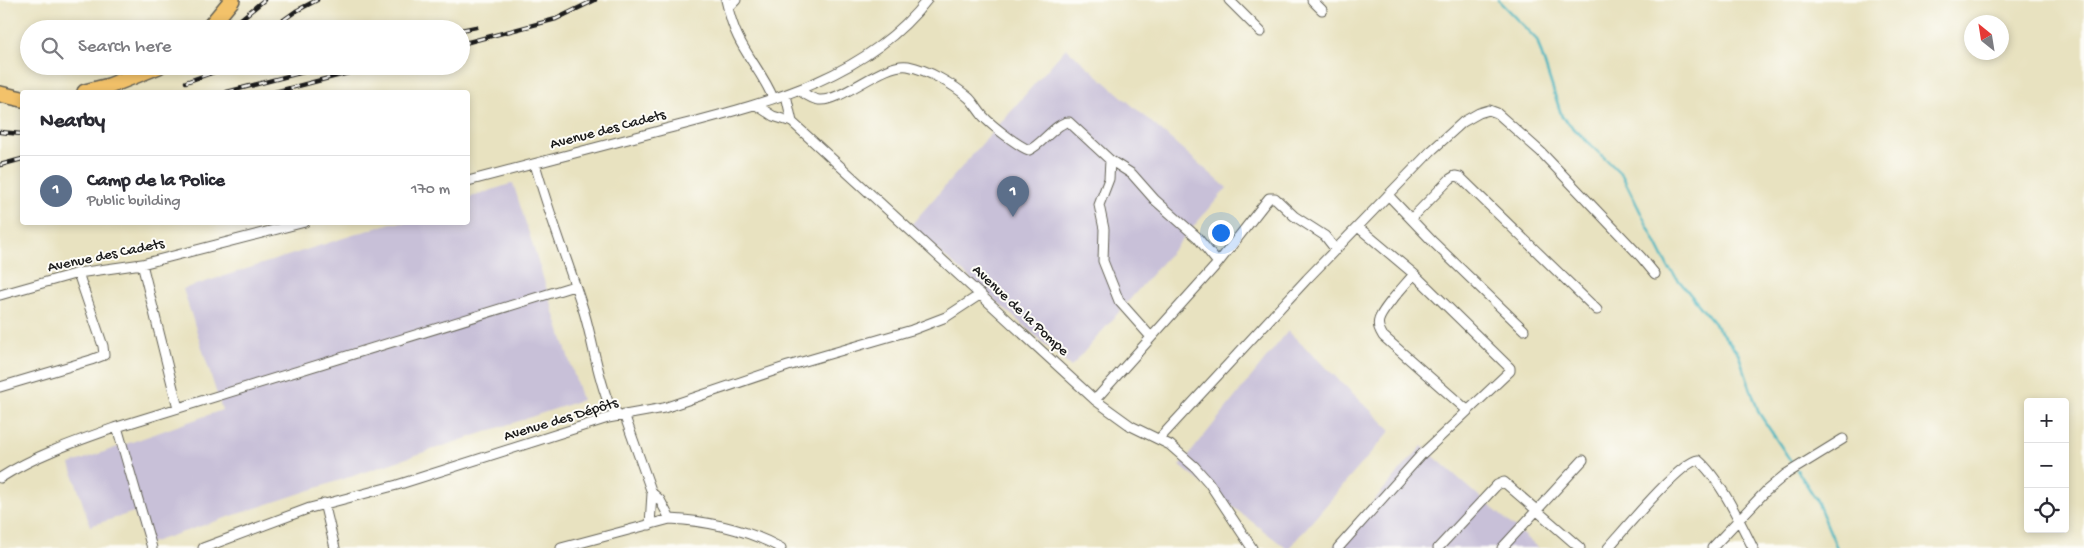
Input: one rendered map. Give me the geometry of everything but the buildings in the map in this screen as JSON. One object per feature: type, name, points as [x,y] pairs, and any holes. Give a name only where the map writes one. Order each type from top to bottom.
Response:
[{"type":"highway","points":[[215,20],[232,0]]},
{"type":"highway","points":[[93,90],[136,75]]},
{"type":"highway","points":[[0,94],[20,99]]},
{"type":"street","points":[[736,0],[727,4],[738,39],[766,81],[773,98]]},
{"type":"street","name":"Avenue des Cadets","points":[[470,180],[756,105],[799,90],[864,57],[907,22],[927,0]]},
{"type":"street","points":[[1229,0],[1261,32]]},
{"type":"street","points":[[1312,0],[1322,10]]},
{"type":"street","points":[[799,90],[810,98],[820,100],[830,98],[881,73],[898,66],[907,66],[920,70],[954,87],[968,97],[989,121],[1026,149],[1032,150],[1061,125],[1070,122],[1110,160],[1132,174],[1154,200],[1198,237],[1218,263]]},
{"type":"street","points":[[786,95],[792,122]]},
{"type":"street","name":"Avenue de la Pompe","points":[[756,105],[773,116],[792,122],[1095,400],[1131,426],[1170,445],[1195,466],[1209,483],[1252,548]]},
{"type":"street","points":[[1159,439],[1388,194],[1463,122],[1479,112],[1489,110],[1497,114],[1541,152],[1655,274]]},
{"type":"street","points":[[1110,160],[1109,179],[1099,205],[1104,229],[1103,261],[1119,301],[1152,338]]},
{"type":"street","points":[[535,164],[554,228],[566,255],[583,311],[610,407],[608,418]]},
{"type":"street","points":[[1411,219],[1450,179],[1455,176],[1460,177],[1597,310]]},
{"type":"street","points":[[1388,194],[1524,330]]},
{"type":"street","points":[[1095,400],[1218,263],[1269,198],[1275,198],[1294,216],[1325,236],[1336,250]]},
{"type":"street","name":"Avenue des Cadets","points":[[0,296],[78,274],[142,264],[293,225]]},
{"type":"street","points":[[1338,548],[1422,454],[1467,410],[1502,380],[1510,370],[1414,274],[1358,226]]},
{"type":"street","points":[[142,264],[178,408]]},
{"type":"street","points":[[0,387],[91,360],[104,354],[104,346],[78,274]]},
{"type":"street","points":[[1414,274],[1378,321],[1379,328],[1383,336],[1467,410]]},
{"type":"street","points":[[0,478],[59,448],[117,427],[574,286]]},
{"type":"street","name":"Avenue des Dépôts","points":[[203,548],[324,503],[397,485],[608,418],[664,408],[788,366],[912,330],[946,316],[981,294]]},
{"type":"street","points":[[610,407],[621,415],[652,493],[650,525]]},
{"type":"street","points":[[117,427],[152,548]]},
{"type":"street","points":[[1712,548],[1737,519],[1786,474],[1843,439]]},
{"type":"street","points":[[1502,548],[1583,460]]},
{"type":"street","points":[[1608,548],[1670,480],[1692,461],[1698,460],[1704,466],[1745,531],[1753,548]]},
{"type":"street","points":[[1438,548],[1500,482],[1504,482],[1580,548]]},
{"type":"street","points":[[652,493],[660,500],[670,519]]},
{"type":"street","points":[[324,503],[336,548]]},
{"type":"street","points":[[561,548],[670,519],[688,520],[726,527],[762,538],[781,548]]},
{"type":"shaded area","points":[[1066,48],[1227,188],[1071,367],[910,226]]},
{"type":"shaded area","points":[[513,183],[582,400],[144,545],[134,512],[90,526],[70,464],[222,410],[183,289],[385,225],[470,225],[470,197]]},
{"type":"shaded area","points":[[1288,331],[1391,430],[1289,548],[1286,548],[1180,466]]},
{"type":"shaded area","points":[[1422,446],[1538,548],[1332,548]]},
{"type":"waterway","points":[[1498,0],[1537,40],[1562,117],[1622,175],[1668,267],[1738,353],[1759,413],[1794,466]]},
{"type":"waterway","points":[[1797,470],[1816,499],[1837,548]]},
{"type":"railway","points":[[240,20],[264,0]]},
{"type":"railway","points":[[284,20],[317,0]]},
{"type":"railway","points":[[470,42],[556,19],[595,0]]},
{"type":"railway","points":[[470,28],[476,27]]},
{"type":"railway","points":[[186,82],[206,75]]},
{"type":"railway","points":[[235,90],[292,75]]},
{"type":"railway","points":[[283,90],[340,75]]},
{"type":"railway","points":[[0,132],[20,134]]},
{"type":"railway","points":[[0,165],[20,160]]},
{"type":"place","name":"Camp de la Police","points":[[1013,217]]}]
